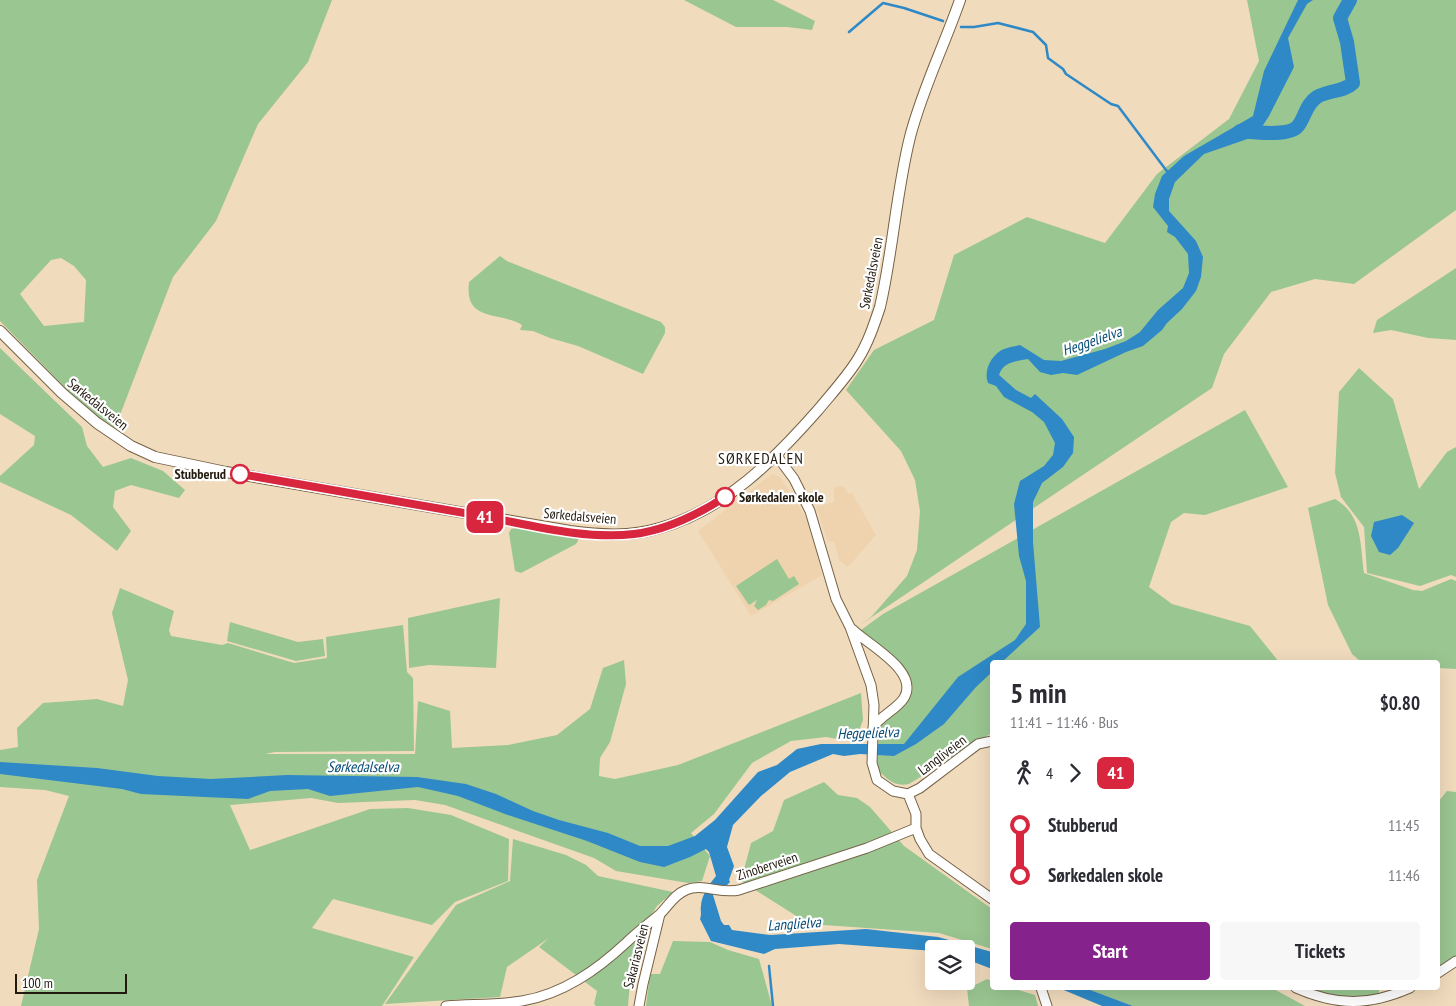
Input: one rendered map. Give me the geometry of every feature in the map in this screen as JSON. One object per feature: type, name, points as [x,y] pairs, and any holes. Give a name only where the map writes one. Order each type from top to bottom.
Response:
[{"type":"street","name":"Sørkedalsveien","points":[[0,331],[62,393],[96,423],[126,444],[155,457],[226,472],[588,534],[633,534],[660,528],[687,518],[722,500],[776,456],[848,374],[862,351],[874,325],[885,285],[910,136],[960,0]]},
{"type":"street","points":[[776,456],[794,479],[810,511],[836,599],[850,627],[873,691],[872,763],[875,776],[879,782],[893,791],[908,794],[916,814],[916,828],[926,848],[936,860],[990,898]]},
{"type":"street","points":[[850,627],[860,638],[896,664],[907,683],[904,698],[880,718],[872,729]]},
{"type":"street","name":"Langliveien","points":[[908,794],[920,788],[978,744],[990,741]]},
{"type":"street","name":"Zinoberveien","points":[[446,1006],[522,1001],[558,991],[601,964],[643,926],[660,914],[682,892],[696,888],[732,892],[748,888],[867,848],[916,828]]},
{"type":"street","name":"Sakariasveien","points":[[639,1006],[642,984],[660,914]]},
{"type":"street","points":[[1440,971],[1456,961]]},
{"type":"street","points":[[1042,990],[1047,1006]]},
{"type":"street","points":[[1301,990],[1322,999],[1352,1003],[1382,999],[1405,990]]},
{"type":"shaded area","name":"Sørkedalen skole","points":[[772,474],[780,477],[809,522],[822,575],[751,616],[698,531]]},
{"type":"shaded area","points":[[843,486],[849,494],[852,493],[876,535],[848,567],[839,560],[834,541],[828,542],[816,507],[834,502],[834,487]]},
{"type":"green space","points":[[0,0],[332,0],[308,62],[258,124],[216,221],[173,277],[115,428],[87,410],[0,321]],"holes":[[[61,258],[74,266],[86,280],[84,322],[44,326],[20,294],[51,260]]]},
{"type":"green space","points":[[684,0],[773,0],[815,21],[812,30],[787,27],[736,27]]},
{"type":"green space","points":[[1247,0],[1456,0],[1456,210],[1354,284],[1315,279],[1271,292],[1224,354],[1212,388],[857,627],[871,617],[907,576],[917,550],[920,511],[915,480],[901,451],[846,390],[874,350],[934,320],[954,255],[1027,217],[1105,243],[1157,174],[1229,119],[1259,61]]},
{"type":"green space","points":[[500,256],[507,261],[661,322],[665,327],[665,333],[643,374],[578,346],[533,331],[520,330],[522,325],[485,314],[478,310],[472,304],[469,295],[469,282]]},
{"type":"green space","points":[[1456,268],[1456,340],[1428,338],[1391,330],[1373,333],[1377,320]]},
{"type":"green space","points":[[0,348],[82,427],[87,446],[103,467],[131,458],[163,471],[185,490],[179,498],[131,485],[115,491],[113,507],[131,531],[117,551],[71,515],[0,482],[0,476],[34,445],[35,436],[0,414]]},
{"type":"green space","points":[[1359,368],[1393,399],[1419,489],[1447,452],[1456,447],[1456,577],[1451,575],[1420,586],[1367,573],[1364,527],[1341,497],[1335,473],[1339,392]]},
{"type":"green space","points":[[1245,410],[1288,487],[1205,515],[1184,513],[1171,522],[1149,587],[1172,604],[1250,626],[1277,660],[990,660],[990,734],[909,784],[904,785],[888,779],[877,769],[879,729],[884,722],[904,706],[911,696],[913,687],[911,678],[899,662],[861,630],[883,614]]},
{"type":"green space","points":[[1335,499],[1351,513],[1359,532],[1364,573],[1413,590],[1422,591],[1451,579],[1456,581],[1456,669],[1440,668],[1440,660],[1359,660],[1352,654],[1328,605],[1308,508]]},
{"type":"green space","points":[[516,528],[578,538],[578,541],[576,544],[521,573],[515,571],[509,533],[511,529]]},
{"type":"green space","points":[[777,559],[789,579],[794,576],[799,584],[773,601],[769,600],[766,605],[758,610],[754,606],[757,600],[749,605],[736,586]]},
{"type":"green space","points":[[120,588],[174,611],[169,630],[171,636],[222,645],[228,643],[294,663],[327,658],[326,637],[403,625],[407,672],[413,678],[414,751],[275,752],[265,754],[415,754],[418,701],[450,711],[452,748],[508,745],[557,735],[590,709],[603,668],[624,660],[626,684],[610,742],[600,758],[599,776],[615,779],[678,765],[861,693],[863,720],[855,742],[826,737],[791,741],[752,763],[714,814],[691,833],[710,856],[702,881],[688,883],[616,871],[594,858],[445,805],[415,800],[338,803],[311,798],[230,805],[250,850],[370,809],[408,808],[451,815],[509,839],[508,881],[455,902],[432,925],[333,899],[312,928],[414,957],[382,1006],[21,1006],[39,929],[37,880],[69,796],[45,790],[0,787],[0,750],[18,747],[17,728],[43,703],[97,699],[123,706],[128,680],[112,613]]},
{"type":"green space","points":[[500,598],[496,668],[429,665],[409,668],[408,618]]},
{"type":"green space","points":[[230,622],[298,642],[323,639],[325,656],[296,661],[227,641]]},
{"type":"green space","points":[[824,782],[838,795],[857,798],[870,807],[904,846],[990,908],[990,948],[975,944],[975,940],[962,940],[939,933],[809,924],[741,881],[751,843],[773,831],[784,800]]},
{"type":"green space","points":[[1447,791],[1456,792],[1456,956],[1440,965],[1440,800]]},
{"type":"green space","points":[[513,839],[566,855],[586,865],[598,876],[673,892],[657,906],[650,917],[630,982],[628,1006],[596,1006],[594,1004],[597,991],[539,947],[549,938],[507,967],[500,997],[385,1004],[456,905],[510,881]]},
{"type":"green space","points":[[673,941],[710,942],[728,950],[759,959],[772,1006],[646,1006],[650,974],[660,974]]},
{"type":"green space","points":[[987,979],[990,980],[990,990],[1019,990],[1035,995],[1038,1006],[969,1006],[967,990],[975,990],[975,985]]},
{"type":"green space","points":[[1090,990],[1276,990],[1305,1006],[1133,1006]]},
{"type":"green space","points":[[1314,990],[1379,990],[1377,997],[1336,999]]},
{"type":"water","points":[[1298,0],[1313,0],[1307,4],[1288,38],[1294,67],[1269,116],[1256,136],[1204,154],[1175,182],[1169,199],[1169,211],[1196,241],[1203,257],[1201,277],[1196,291],[1182,309],[1143,346],[1077,375],[1063,373],[1051,375],[1040,372],[1028,359],[1007,365],[999,375],[1016,390],[1031,398],[1035,394],[1062,419],[1074,437],[1073,453],[1063,467],[1042,483],[1033,502],[1033,542],[1040,627],[1004,660],[990,660],[990,674],[944,724],[916,744],[894,756],[860,754],[844,756],[833,754],[790,772],[761,796],[733,825],[727,847],[734,866],[730,882],[727,885],[718,885],[713,895],[721,921],[724,925],[729,925],[732,930],[770,935],[866,929],[938,937],[949,940],[925,940],[925,950],[839,944],[775,949],[764,954],[711,941],[700,919],[702,898],[716,876],[709,852],[706,849],[664,867],[640,862],[587,841],[505,814],[458,796],[418,787],[330,796],[308,789],[270,791],[248,799],[141,794],[122,789],[0,774],[0,762],[97,768],[158,776],[211,779],[287,775],[417,777],[466,784],[496,794],[533,811],[608,833],[640,846],[668,846],[695,836],[715,820],[758,772],[777,765],[797,749],[821,744],[904,744],[958,677],[1015,640],[1026,624],[1026,581],[1019,556],[1014,504],[1020,481],[1044,466],[1053,455],[1055,443],[1044,422],[1032,412],[1004,397],[996,386],[988,383],[987,373],[992,359],[1004,349],[1020,345],[1044,360],[1061,361],[1105,349],[1126,341],[1140,332],[1158,310],[1183,288],[1189,273],[1188,254],[1175,237],[1167,232],[1168,226],[1153,207],[1155,194],[1162,176],[1184,156],[1253,116],[1264,71]]},
{"type":"water","points":[[1402,515],[1414,523],[1398,548],[1390,555],[1379,552],[1371,536],[1374,522]]},
{"type":"water","points":[[975,947],[990,951],[990,968],[975,962]]},
{"type":"water","points":[[1064,990],[1090,990],[1133,1006],[1102,1006]]},
{"type":"waterway","name":"Heggelielva","points":[[1240,131],[1287,132],[1298,126],[1310,103],[1317,97],[1345,88],[1353,83],[1347,42],[1340,18],[1350,0]]},
{"type":"waterway","points":[[849,32],[883,3],[943,21]]},
{"type":"waterway","points":[[961,27],[998,23],[1033,32],[1046,45],[1048,58],[1063,69],[1066,74],[1111,104],[1118,106],[1169,174]]},
{"type":"waterway","points":[[769,966],[773,1006]]},
{"type":"bus line","name":"41","points":[[240,474],[588,534],[633,534],[647,532],[687,518],[725,497]]},
{"type":"place","name":"Stubberud","points":[[240,474]]},
{"type":"place","name":"Sørkedalen skole","points":[[725,497]]},
{"type":"district","name":"SØRKEDALEN","points":[[761,458]]},
{"type":"water label","name":"Sørkedalselva","points":[[363,767]]},
{"type":"water label","name":"Langlielva","points":[[794,924]]}]
